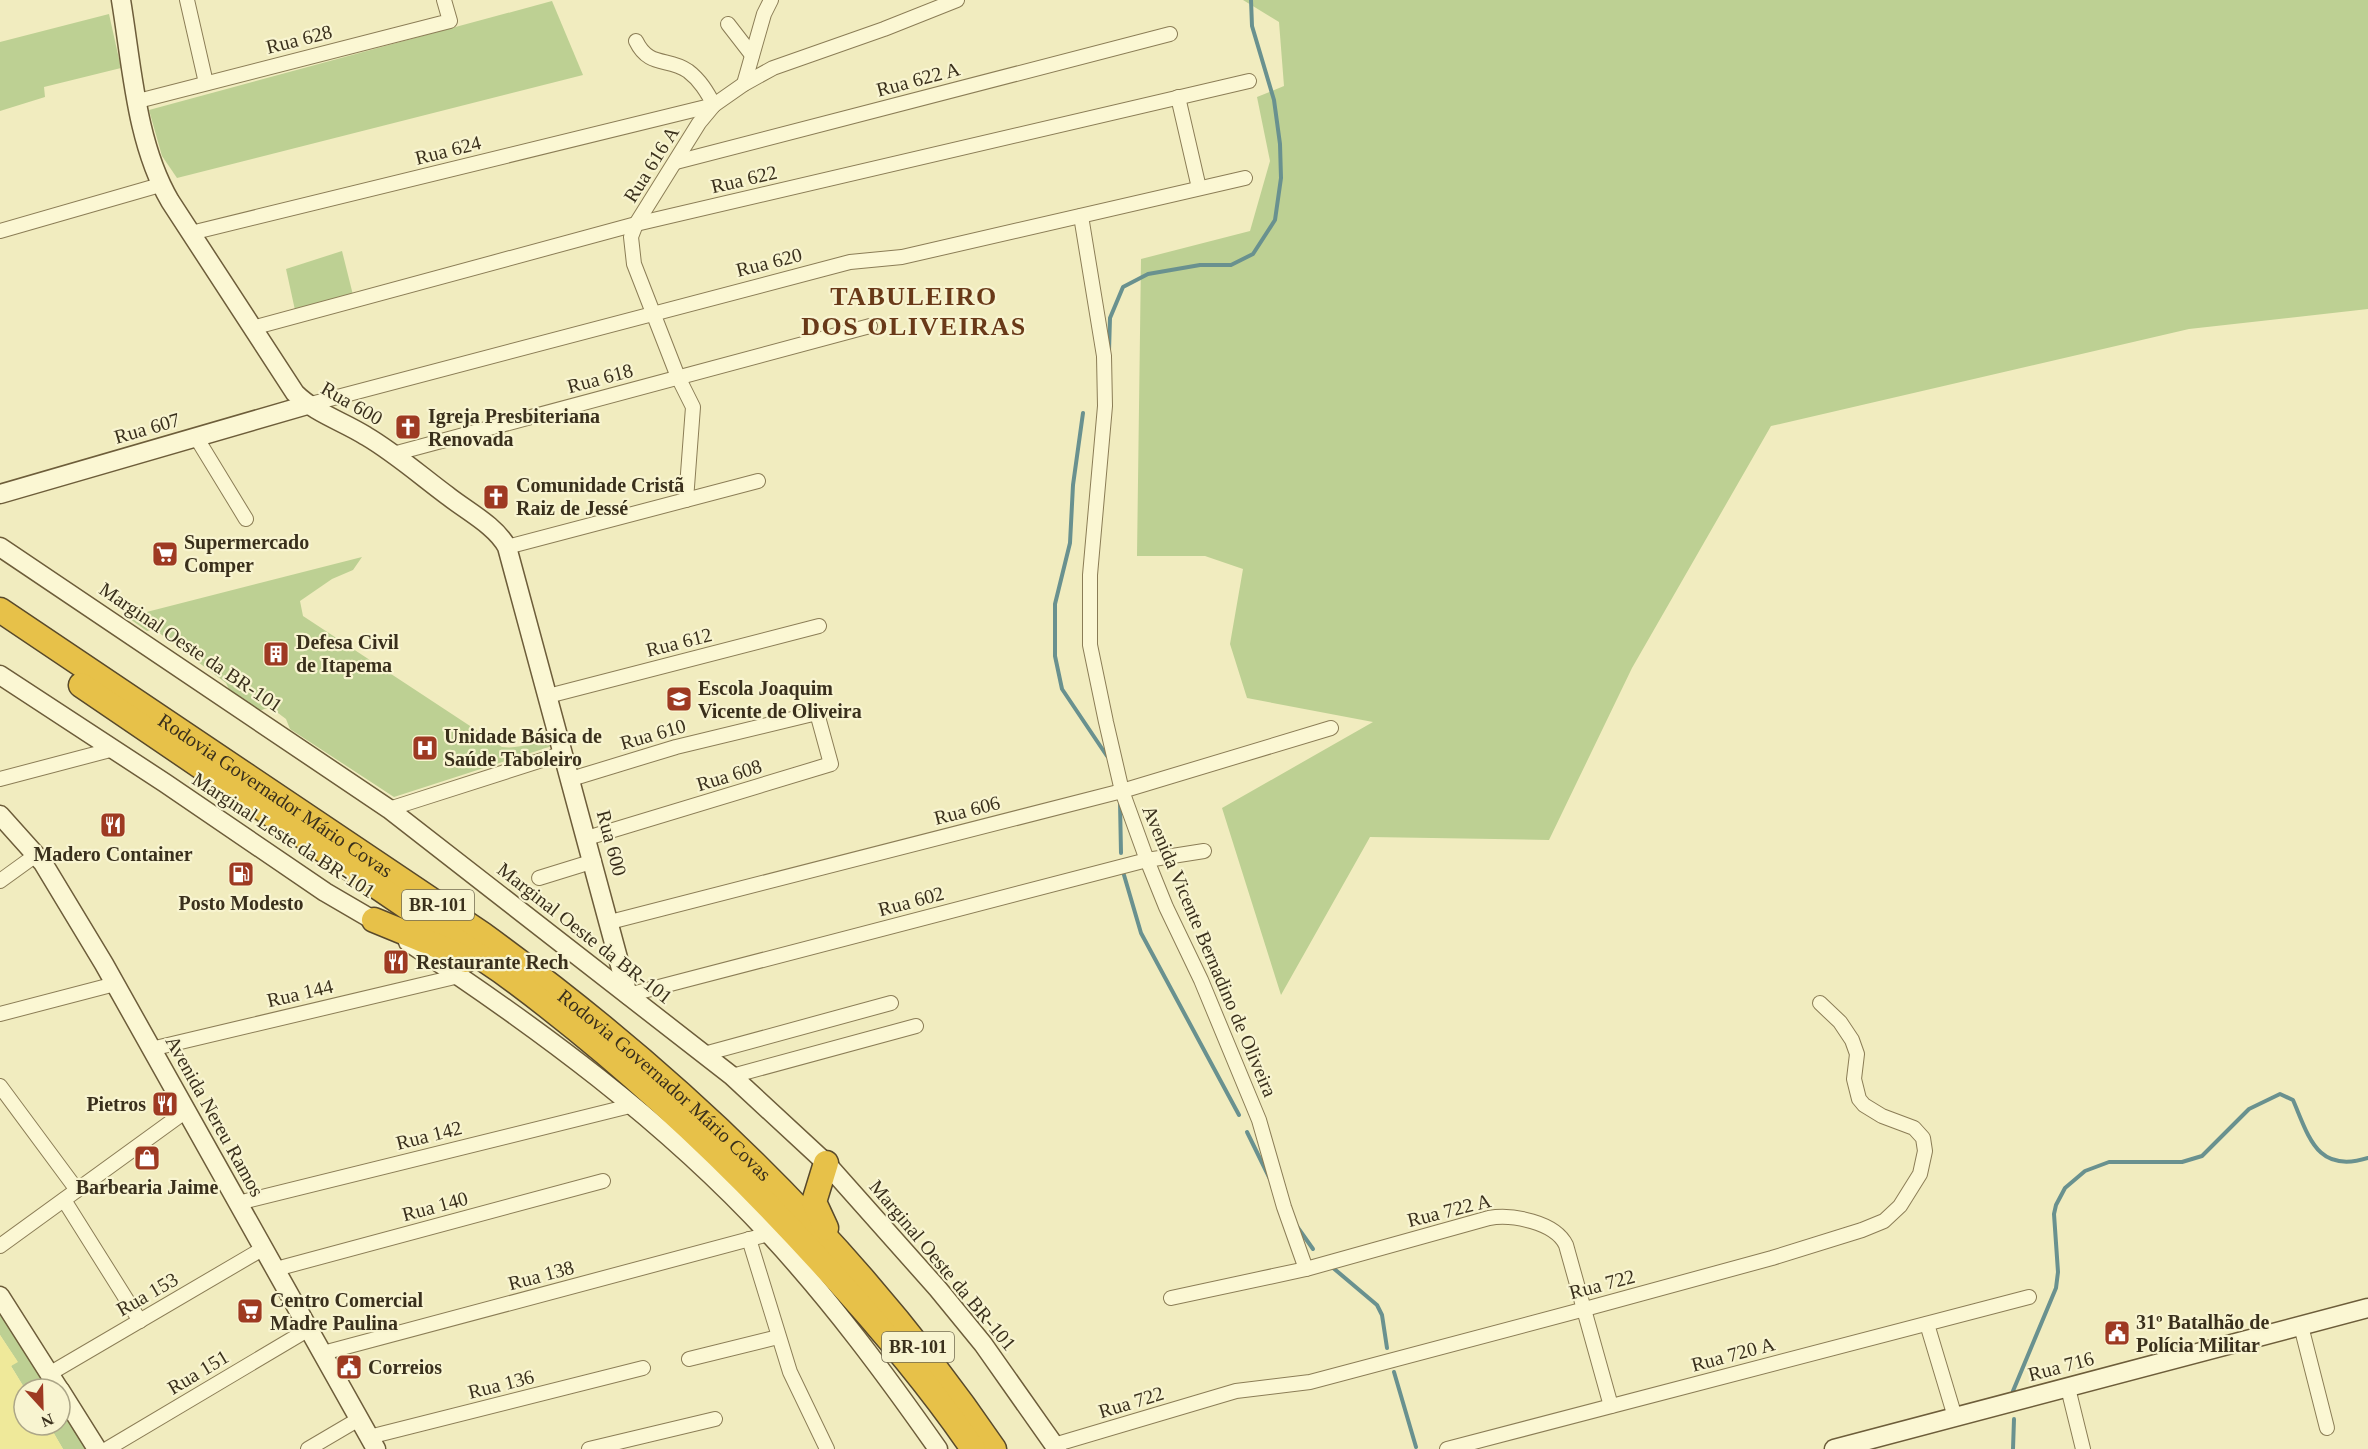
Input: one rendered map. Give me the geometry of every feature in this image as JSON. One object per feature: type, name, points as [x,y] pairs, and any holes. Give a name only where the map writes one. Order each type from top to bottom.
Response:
[{"type":"highway","name":"Rodovia Governador Mário Covas","points":[[0,610],[482,934],[539,976],[698,1110],[749,1158],[836,1249],[928,1358],[994,1449]]},
{"type":"highway","name":"Rodovia Governador Mário Covas","points":[[0,630],[448,934],[537,998],[641,1083],[712,1148],[792,1229],[881,1329],[929,1388],[973,1449]]},
{"type":"highway","points":[[374,920],[457,954],[518,997],[577,1030]]},
{"type":"highway","points":[[826,1163],[814,1202],[836,1249]]},
{"type":"main road","name":"Rua 600","points":[[122,0],[148,152],[160,184],[295,393],[307,405],[366,435],[503,539],[594,861],[628,995]]},
{"type":"main road","name":"Rua 607","points":[[0,494],[307,405]]},
{"type":"main road","name":"Marginal Oeste da BR-101","points":[[0,547],[389,809],[732,1076],[826,1163],[938,1289],[983,1344],[1055,1447]]},
{"type":"main road","name":"Marginal Leste da BR-101","points":[[0,675],[325,892],[374,920],[459,976],[534,1028],[630,1106],[692,1159],[769,1234],[822,1294],[864,1347],[938,1449]]},
{"type":"main road","name":"Avenida Nereu Ramos","points":[[0,815],[36,855],[115,984],[372,1443]]},
{"type":"main road","points":[[0,1296],[52,1377]]},
{"type":"main road","name":"Rua 716","points":[[1834,1449],[2368,1308]]},
{"type":"main road","points":[[72,1409],[97,1449]]},
{"type":"street","points":[[187,0],[206,83]]},
{"type":"street","name":"Rua 628","points":[[138,101],[450,21],[444,0]]},
{"type":"street","points":[[744,84],[771,0]]},
{"type":"street","name":"Rua 616 A","points":[[686,501],[693,407],[678,377],[634,264],[631,237],[636,224],[699,123],[714,105],[744,84],[773,68],[884,29],[957,0]]},
{"type":"street","points":[[728,24],[752,55]]},
{"type":"street","name":"Rua 622 A","points":[[676,162],[1170,34]]},
{"type":"street","points":[[636,41],[646,56],[678,66],[692,74],[703,86],[714,105]]},
{"type":"street","name":"Rua 622","points":[[252,328],[636,224],[1249,81]]},
{"type":"street","points":[[1178,97],[1199,188]]},
{"type":"street","name":"Rua 624","points":[[191,233],[714,105]]},
{"type":"street","name":"Rua 620","points":[[307,405],[653,312],[850,262],[902,257],[1245,178]]},
{"type":"street","points":[[0,231],[160,184]]},
{"type":"street","name":"Avenida Vicente Bernadino de Oliveira","points":[[1081,216],[1104,356],[1105,406],[1090,575],[1090,645],[1106,722],[1122,791],[1147,860],[1166,907],[1202,980],[1259,1120],[1284,1207],[1306,1269]]},
{"type":"street","name":"Rua 618","points":[[393,454],[870,326]]},
{"type":"street","points":[[196,437],[246,519]]},
{"type":"street","points":[[507,548],[758,482]]},
{"type":"street","name":"Rua 612","points":[[548,696],[819,626]]},
{"type":"street","name":"Rua 610","points":[[571,779],[676,747],[817,713]]},
{"type":"street","name":"Rua 608","points":[[587,838],[831,764],[817,713]]},
{"type":"street","name":"Rua 606","points":[[610,922],[1122,791],[1331,728]]},
{"type":"street","points":[[0,779],[114,749]]},
{"type":"street","points":[[389,809],[564,753]]},
{"type":"street","name":"Rua 602","points":[[628,995],[1147,860],[1204,851]]},
{"type":"street","points":[[0,881],[36,855]]},
{"type":"street","points":[[539,878],[594,861]]},
{"type":"street","name":"Rua 144","points":[[151,1049],[459,976]]},
{"type":"street","points":[[0,1014],[115,984]]},
{"type":"street","points":[[704,1054],[891,1003]]},
{"type":"street","name":"Rua 722","points":[[1055,1447],[1236,1391],[1310,1382],[1772,1258],[1884,1221],[1900,1206],[1920,1174],[1925,1151],[1923,1138],[1914,1128],[1882,1116],[1864,1105],[1859,1099],[1854,1079],[1857,1054],[1852,1040],[1840,1022],[1820,1003]]},
{"type":"street","points":[[732,1076],[916,1026]]},
{"type":"street","points":[[0,1086],[77,1190]]},
{"type":"street","name":"Rua 142","points":[[238,1203],[630,1106]]},
{"type":"street","points":[[0,1246],[186,1111]]},
{"type":"street","name":"Rua 140","points":[[276,1269],[603,1181]]},
{"type":"street","points":[[64,1200],[140,1321]]},
{"type":"street","name":"Rua 722 A","points":[[1171,1298],[1306,1269],[1489,1218],[1509,1216],[1553,1230],[1563,1239],[1585,1309],[1611,1406]]},
{"type":"street","name":"Rua 138","points":[[323,1353],[769,1234]]},
{"type":"street","points":[[749,1239],[790,1372],[827,1449]]},
{"type":"street","name":"Rua 153","points":[[65,1377],[140,1321],[264,1248]]},
{"type":"street","name":"Rua 720 A","points":[[1447,1449],[2029,1297]]},
{"type":"street","points":[[1927,1324],[1955,1417]]},
{"type":"street","points":[[2301,1326],[2327,1428]]},
{"type":"street","name":"Rua 151","points":[[107,1449],[309,1329]]},
{"type":"street","points":[[689,1359],[778,1337]]},
{"type":"street","name":"Rua 136","points":[[372,1443],[643,1368]]},
{"type":"street","points":[[2068,1388],[2083,1449]]},
{"type":"street","points":[[308,1449],[359,1419]]},
{"type":"street","points":[[589,1449],[715,1419]]},
{"type":"green space","points":[[1243,0],[2368,0],[2368,309],[2189,329],[1771,426],[1632,668],[1549,840],[1370,837],[1281,995],[1222,808],[1373,722],[1247,698],[1230,644],[1243,569],[1205,556],[1137,556],[1141,259],[1250,231],[1270,161],[1257,97],[1284,86],[1279,22]]},
{"type":"green space","points":[[552,1],[583,75],[177,178],[162,156],[149,110]]},
{"type":"green space","points":[[109,14],[121,68],[44,87],[45,97],[0,111],[0,42]]},
{"type":"green space","points":[[342,251],[353,295],[295,310],[286,269]]},
{"type":"green space","points":[[362,557],[353,570],[332,579],[300,601],[303,616],[502,747],[528,744],[550,731],[555,745],[394,797],[290,729],[286,719],[270,707],[259,711],[154,629],[147,631],[127,617]]},
{"type":"green space","points":[[0,1310],[43,1377],[18,1377],[11,1366],[17,1361],[0,1335]]},
{"type":"green space","points":[[72,1423],[88,1449],[63,1449],[56,1437],[72,1437]]},
{"type":"sand","points":[[0,1335],[18,1362],[11,1366],[18,1377],[12,1377],[12,1437],[56,1437],[63,1449],[0,1449]]},
{"type":"waterway","points":[[1109,351],[1110,318],[1123,287],[1148,274],[1200,265],[1231,265],[1253,254],[1275,220],[1281,178],[1280,144],[1274,100],[1252,26],[1251,0]]},
{"type":"waterway","points":[[1083,413],[1073,485],[1070,543],[1055,604],[1055,656],[1062,689],[1107,756]]},
{"type":"waterway","points":[[1120,802],[1121,853]]},
{"type":"waterway","points":[[1124,875],[1141,933],[1239,1115]]},
{"type":"waterway","points":[[2013,1391],[2056,1288],[2058,1272],[2054,1214],[2056,1205],[2065,1188],[2085,1171],[2109,1162],[2182,1162],[2202,1156],[2249,1109],[2280,1094],[2293,1100],[2310,1139],[2326,1156],[2337,1161],[2351,1162],[2368,1158]]},
{"type":"waterway","points":[[1247,1132],[1269,1177]]},
{"type":"waterway","points":[[1296,1225],[1313,1249]]},
{"type":"waterway","points":[[1332,1267],[1377,1305],[1382,1315],[1387,1348]]},
{"type":"waterway","points":[[1394,1372],[1416,1447]]},
{"type":"waterway","points":[[2013,1449],[2014,1419]]},
{"type":"place","name":"Igreja Presbiteriana Renovada","points":[[408,427]]},
{"type":"place","name":"Comunidade Cristã Raiz de Jessé","points":[[496,497]]},
{"type":"place","name":"Supermercado Comper","points":[[165,554]]},
{"type":"place","name":"Defesa Civil de Itapema","points":[[276,654]]},
{"type":"place","name":"Escola Joaquim Vicente de Oliveira","points":[[679,699]]},
{"type":"place","name":"Unidade Básica de Saúde Taboleiro","points":[[425,748]]},
{"type":"place","name":"Madero Container","points":[[113,825]]},
{"type":"place","name":"Posto Modesto","points":[[241,874]]},
{"type":"place","name":"Restaurante Rech","points":[[396,962]]},
{"type":"place","name":"Pietros","points":[[165,1104]]},
{"type":"place","name":"Barbearia Jaime","points":[[147,1158]]},
{"type":"place","name":"Centro Comercial Madre Paulina","points":[[250,1311]]},
{"type":"place","name":"31º Batalhão de Polícia Militar","points":[[2117,1333]]},
{"type":"place","name":"Correios","points":[[349,1367]]},
{"type":"district","name":"TABULEIRO DOS OLIVEIRAS","points":[[914,311]]}]
